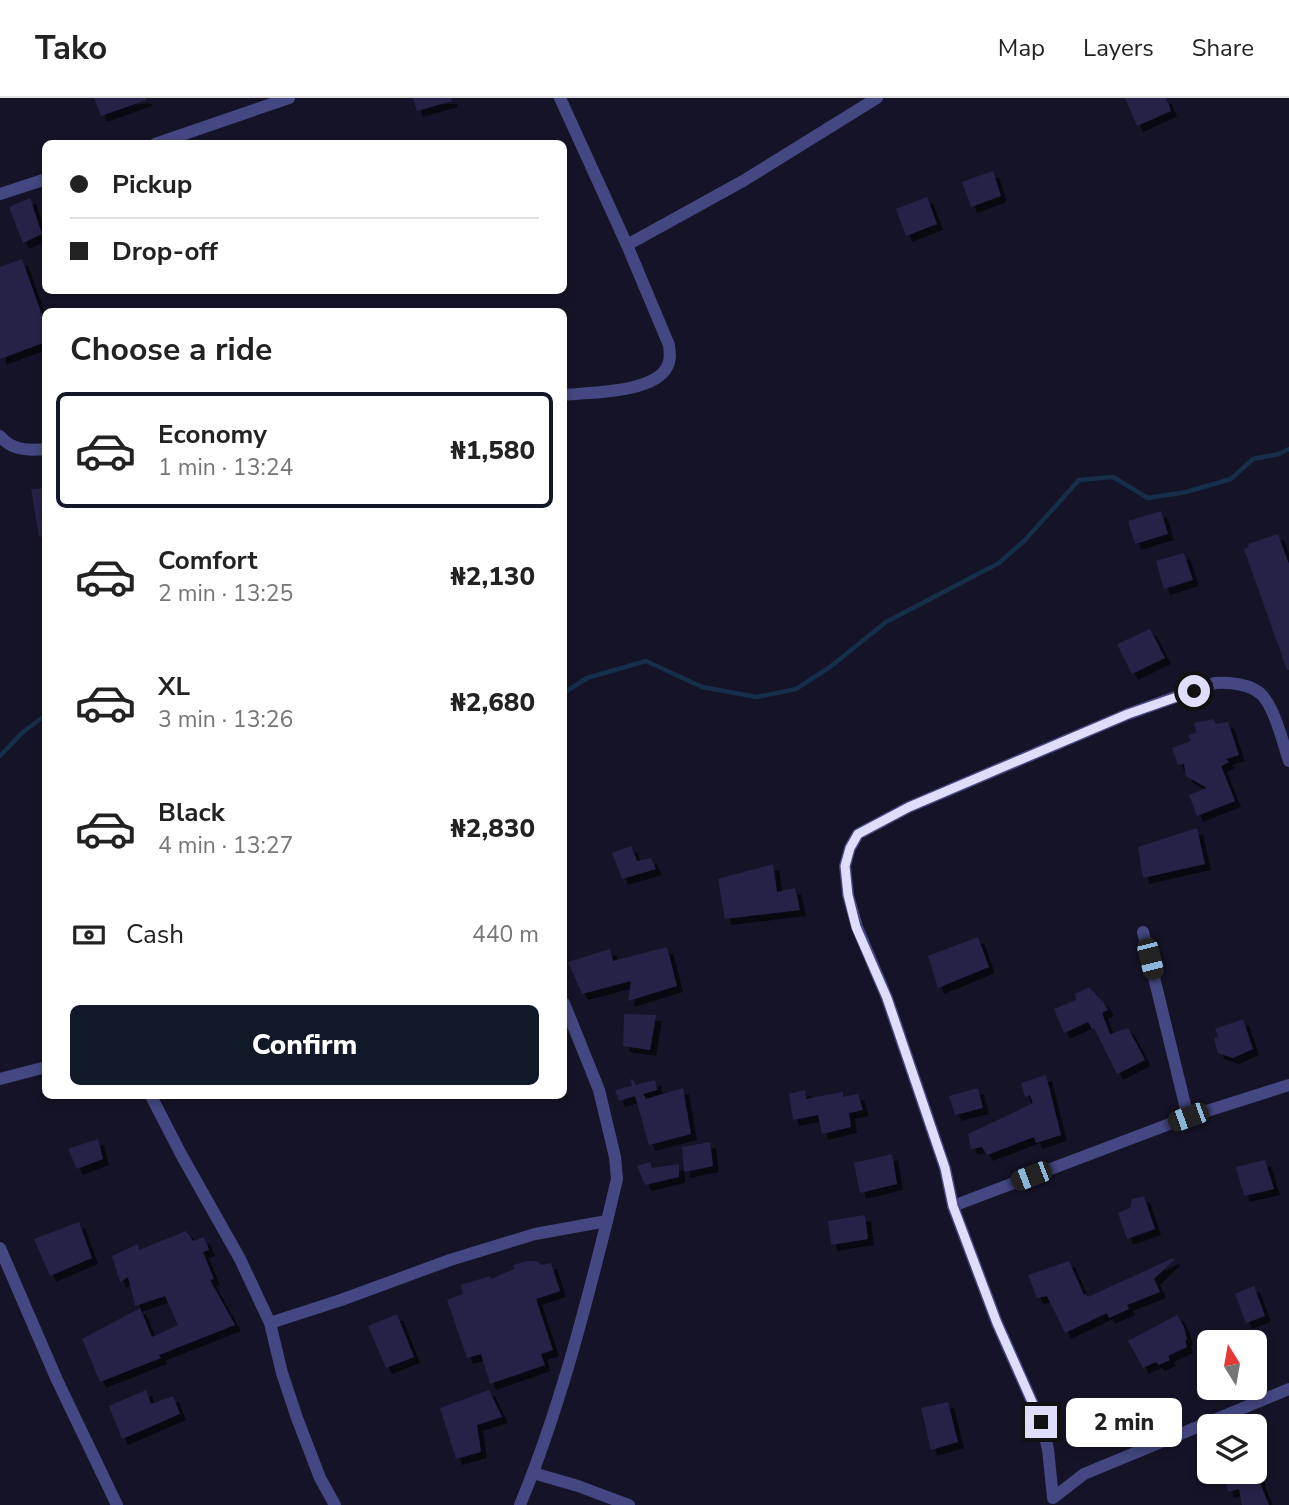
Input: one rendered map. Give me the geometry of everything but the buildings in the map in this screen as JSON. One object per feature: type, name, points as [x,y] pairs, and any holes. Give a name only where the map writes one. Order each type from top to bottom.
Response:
[{"type":"street","points":[[167,140],[289,98]]},
{"type":"street","points":[[560,98],[627,245],[669,345],[670,358],[667,368],[655,380],[639,387],[567,395]]},
{"type":"street","points":[[627,245],[743,181],[877,98]]},
{"type":"street","points":[[0,194],[42,180]]},
{"type":"street","points":[[0,436],[7,444],[31,451],[42,450]]},
{"type":"street","points":[[1050,1502],[1048,1449],[1041,1422],[997,1323],[953,1206],[945,1168],[887,998],[856,927],[848,895],[845,866],[850,848],[858,834],[909,807],[1128,714],[1216,683],[1228,682],[1261,695],[1271,711],[1289,761]]},
{"type":"street","points":[[1143,932],[1188,1117]]},
{"type":"street","points":[[520,1505],[580,1330],[617,1179],[615,1157],[599,1090],[567,1010]]},
{"type":"street","points":[[0,1079],[42,1068]]},
{"type":"street","points":[[953,1206],[1188,1117],[1289,1085]]},
{"type":"street","points":[[153,1099],[240,1259],[270,1323],[282,1373],[297,1418],[320,1478],[335,1505]]},
{"type":"street","points":[[270,1323],[462,1256],[535,1234],[607,1221]]},
{"type":"street","points":[[0,1248],[57,1380],[117,1505]]},
{"type":"street","points":[[1050,1502],[1084,1474],[1289,1389]]},
{"type":"street","points":[[533,1473],[629,1505]]},
{"type":"waterway","points":[[567,691],[587,678],[646,661],[702,687],[757,697],[796,689],[830,667],[886,622],[999,563],[1025,540],[1079,480],[1113,477],[1148,498],[1186,492],[1231,479],[1253,459],[1279,454],[1289,449]]},
{"type":"waterway","points":[[0,756],[23,732],[42,718]]},
{"type":"route","points":[[1041,1422],[997,1323],[953,1206],[945,1168],[887,998],[856,927],[848,895],[845,866],[850,848],[858,834],[873,825],[909,807],[1128,714],[1194,691]]}]
